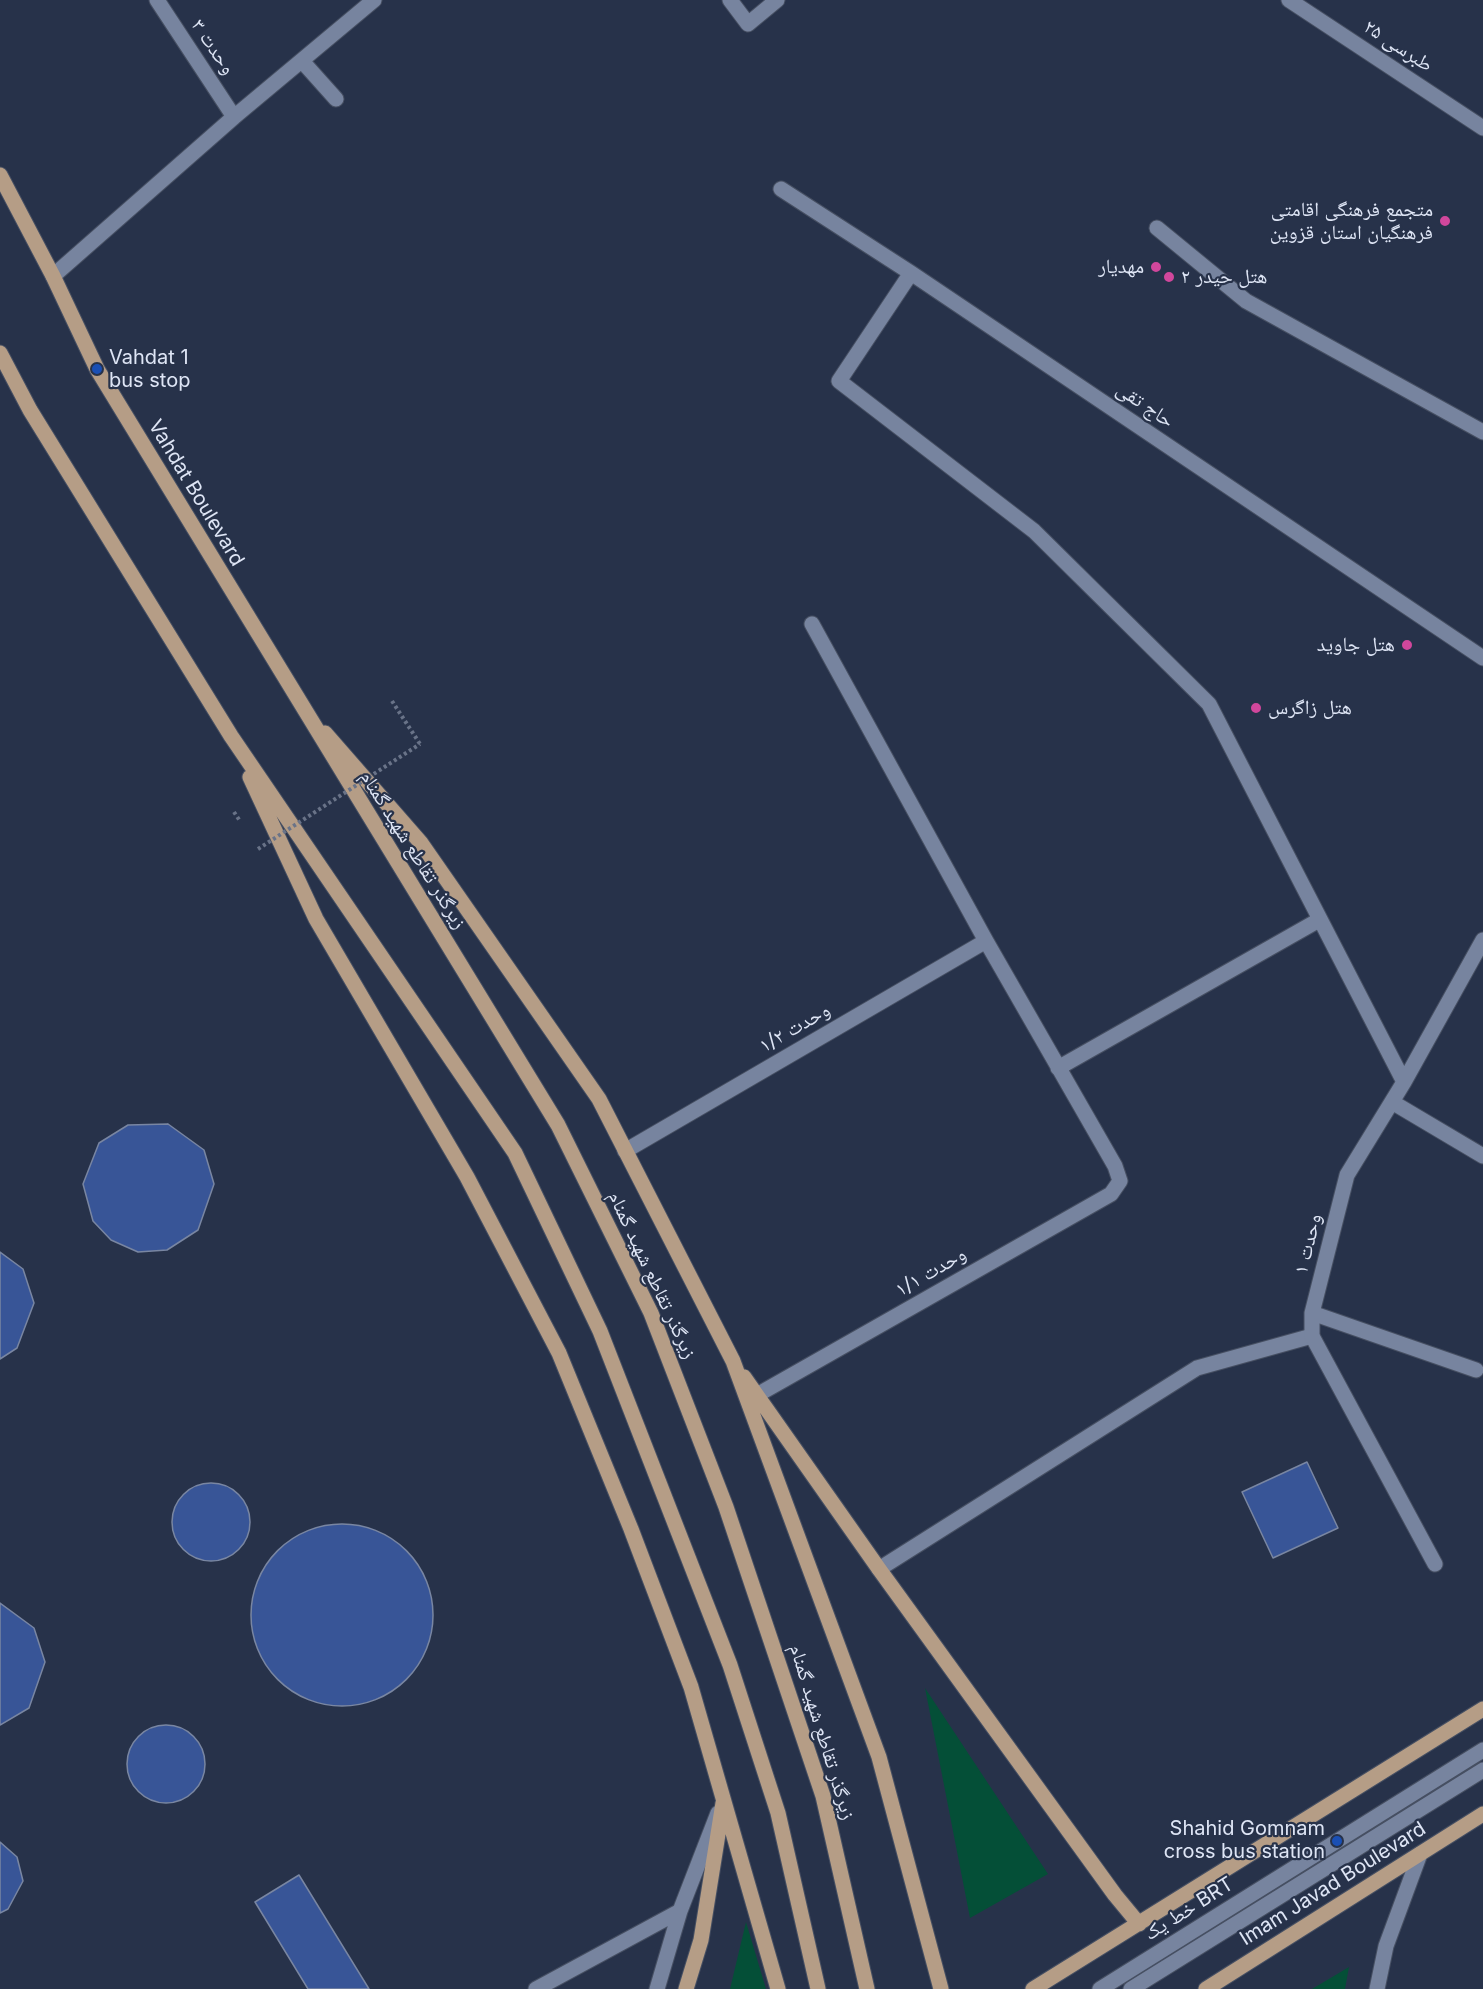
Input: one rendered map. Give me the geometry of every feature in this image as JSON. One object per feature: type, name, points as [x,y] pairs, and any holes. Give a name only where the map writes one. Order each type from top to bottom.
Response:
[{"type":"main road","name":"Vahdat Boulevard","points":[[0,175],[53,276],[97,369],[297,701]]},
{"type":"main road","points":[[0,353],[30,410],[231,736],[515,1153],[600,1331],[676,1522],[734,1677],[778,1813],[818,1989]]},
{"type":"main road","points":[[297,701],[421,843],[599,1100],[733,1361],[879,1757],[941,1989]]},
{"type":"main road","name":"زیرگذر تقاطع شهید گمنام","points":[[297,701],[558,1125],[651,1313],[726,1508],[823,1796],[867,1989]]},
{"type":"main road","points":[[231,736],[316,919],[467,1177],[559,1353],[631,1529],[691,1687],[778,1989]]},
{"type":"main road","points":[[733,1361],[879,1569],[1115,1895],[1139,1924]]},
{"type":"main road","points":[[1033,1989],[1483,1709]]},
{"type":"main road","points":[[686,1989],[701,1940],[724,1797]]},
{"type":"main road","name":"Imam Javad Boulevard","points":[[1206,1989],[1483,1814]]},
{"type":"street","name":"وحدت ۳","points":[[156,0],[234,117]]},
{"type":"street","points":[[53,276],[234,117],[374,0]]},
{"type":"street","points":[[730,0],[748,24],[777,0]]},
{"type":"street","name":"طبرسی ۲۵","points":[[1290,0],[1483,128]]},
{"type":"street","points":[[302,61],[336,99]]},
{"type":"street","name":"حاج تقی","points":[[781,189],[911,273],[1483,658]]},
{"type":"street","points":[[1157,228],[1246,301],[1483,432]]},
{"type":"street","points":[[911,273],[839,381],[1034,531],[1209,704],[1404,1082]]},
{"type":"street","points":[[812,624],[1058,1068],[1319,920]]},
{"type":"street","name":"وحدت ۱/۲","points":[[626,1151],[986,941]]},
{"type":"street","name":"وحدت ۱","points":[[1435,1564],[1312,1336],[1312,1312],[1347,1175],[1481,950]]},
{"type":"street","name":"وحدت ۱/۱","points":[[757,1395],[1111,1194],[1120,1181],[1115,1166],[1058,1068]]},
{"type":"street","points":[[1392,1102],[1483,1156]]},
{"type":"street","points":[[1312,1312],[1476,1370]]},
{"type":"street","points":[[879,1569],[1197,1368],[1312,1336]]},
{"type":"street","name":"خط یک BRT","points":[[1100,1989],[1483,1750]]},
{"type":"street","name":"خط یک BRT","points":[[1131,1989],[1483,1770]]},
{"type":"street","points":[[657,1989],[680,1911],[724,1797]]},
{"type":"street","points":[[1377,1989],[1386,1946],[1420,1854]]},
{"type":"street","points":[[536,1989],[680,1911]]},
{"type":"path","points":[[258,849],[420,744],[392,701]]},
{"type":"green space","points":[[925,1688],[1048,1874],[970,1918]]},
{"type":"green space","points":[[746,1922],[766,1989],[730,1989]]},
{"type":"green space","points":[[1349,1967],[1345,1989],[1312,1989]]},
{"type":"building","points":[[168,1124],[204,1150],[214,1184],[198,1230],[167,1250],[138,1252],[111,1240],[93,1221],[83,1184],[99,1143],[128,1125]]},
{"type":"building","points":[[0,1252],[23,1269],[34,1303],[17,1348],[0,1359]]},
{"type":"building","points":[[1307,1462],[1338,1528],[1273,1558],[1242,1492]]},
{"type":"building","points":[[211,1483],[226,1486],[243,1500],[250,1522],[247,1537],[233,1554],[211,1561],[196,1558],[179,1544],[172,1522],[175,1507],[189,1490]]},
{"type":"building","points":[[342,1524],[377,1531],[406,1551],[426,1580],[433,1615],[426,1650],[406,1679],[377,1699],[342,1706],[307,1699],[278,1679],[258,1650],[251,1615],[258,1580],[278,1551],[307,1531]]},
{"type":"building","points":[[0,1603],[34,1628],[45,1662],[29,1708],[0,1725]]},
{"type":"building","points":[[166,1725],[181,1728],[194,1736],[202,1749],[205,1764],[202,1779],[194,1792],[181,1800],[166,1803],[151,1800],[138,1792],[130,1779],[127,1764],[130,1749],[138,1736],[151,1728]]},
{"type":"building","points":[[0,1842],[17,1857],[23,1881],[8,1909],[0,1913]]},
{"type":"building","points":[[299,1875],[369,1989],[308,1989],[255,1902]]},
{"type":"place","name":"متجمع فرهنگی اقامتی فرهنگیان استان قزوین","points":[[1445,221]]},
{"type":"place","name":"مهدیار","points":[[1156,267]]},
{"type":"place","name":"هتل حیدر ۲","points":[[1169,277]]},
{"type":"place","name":"Vahdat 1 bus stop","points":[[97,369]]},
{"type":"place","name":"هتل جاوید","points":[[1407,645]]},
{"type":"place","name":"هتل زاگرس","points":[[1256,708]]},
{"type":"place","name":"Shahid Gomnam cross bus station","points":[[1337,1841]]}]
